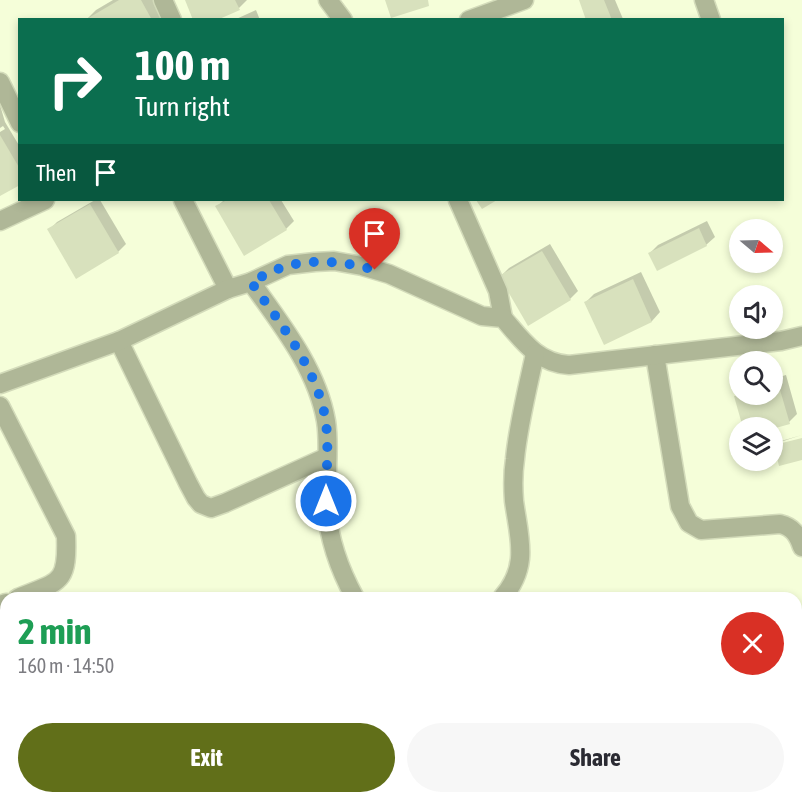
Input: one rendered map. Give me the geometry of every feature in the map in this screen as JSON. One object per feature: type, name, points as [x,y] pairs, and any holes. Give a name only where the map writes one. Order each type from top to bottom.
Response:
[{"type":"street","points":[[163,0],[171,18]]},
{"type":"street","points":[[328,0],[342,18]]},
{"type":"street","points":[[474,18],[524,0]]},
{"type":"street","points":[[704,0],[710,18]]},
{"type":"street","points":[[0,82],[18,119]]},
{"type":"street","points":[[0,221],[43,201]]},
{"type":"street","points":[[184,201],[228,289]]},
{"type":"street","points":[[458,201],[498,291],[503,318],[535,354],[557,364],[568,365],[781,341],[801,334]]},
{"type":"street","points":[[0,384],[119,341],[228,289],[251,282],[288,265],[334,261],[362,266],[389,274],[482,316],[503,318]]},
{"type":"street","points":[[251,282],[289,336],[313,379],[326,421],[326,501],[331,541],[343,577],[352,592]]},
{"type":"street","points":[[119,341],[188,483],[201,504],[211,508],[225,503],[327,457]]},
{"type":"street","points":[[508,592],[520,561],[522,547],[514,499],[515,459],[535,354]]},
{"type":"street","points":[[655,355],[680,506],[689,523],[701,530],[780,524],[788,526],[800,539],[802,547]]},
{"type":"street","points":[[0,406],[66,536],[65,569],[57,582],[33,592]]},
{"type":"building","points":[[119,0],[141,0],[151,18],[88,18]]},
{"type":"building","points":[[185,0],[235,0],[240,10],[222,18],[192,18]]},
{"type":"building","points":[[385,0],[428,0],[429,6],[391,18]]},
{"type":"building","points":[[579,0],[604,0],[611,18],[585,18]]},
{"type":"building","points":[[0,135],[18,166],[18,186],[0,196]]},
{"type":"building","points":[[225,201],[270,201],[287,230],[244,256],[215,206]]},
{"type":"building","points":[[477,201],[495,201],[482,209]]},
{"type":"building","points":[[90,204],[119,253],[76,279],[47,229]]},
{"type":"building","points":[[699,228],[707,246],[657,271],[648,253]]},
{"type":"building","points":[[542,251],[571,300],[528,326],[499,276]]},
{"type":"building","points":[[633,279],[652,322],[604,345],[584,302]]},
{"type":"building","points":[[783,400],[790,424],[783,426],[783,417],[740,417],[737,405],[783,405]]},
{"type":"building","points":[[802,438],[802,460],[783,465],[783,443]]},
{"type":"route","points":[[326,501],[326,421],[313,379],[289,336],[251,282],[288,265],[315,262],[334,261],[375,270]]}]
